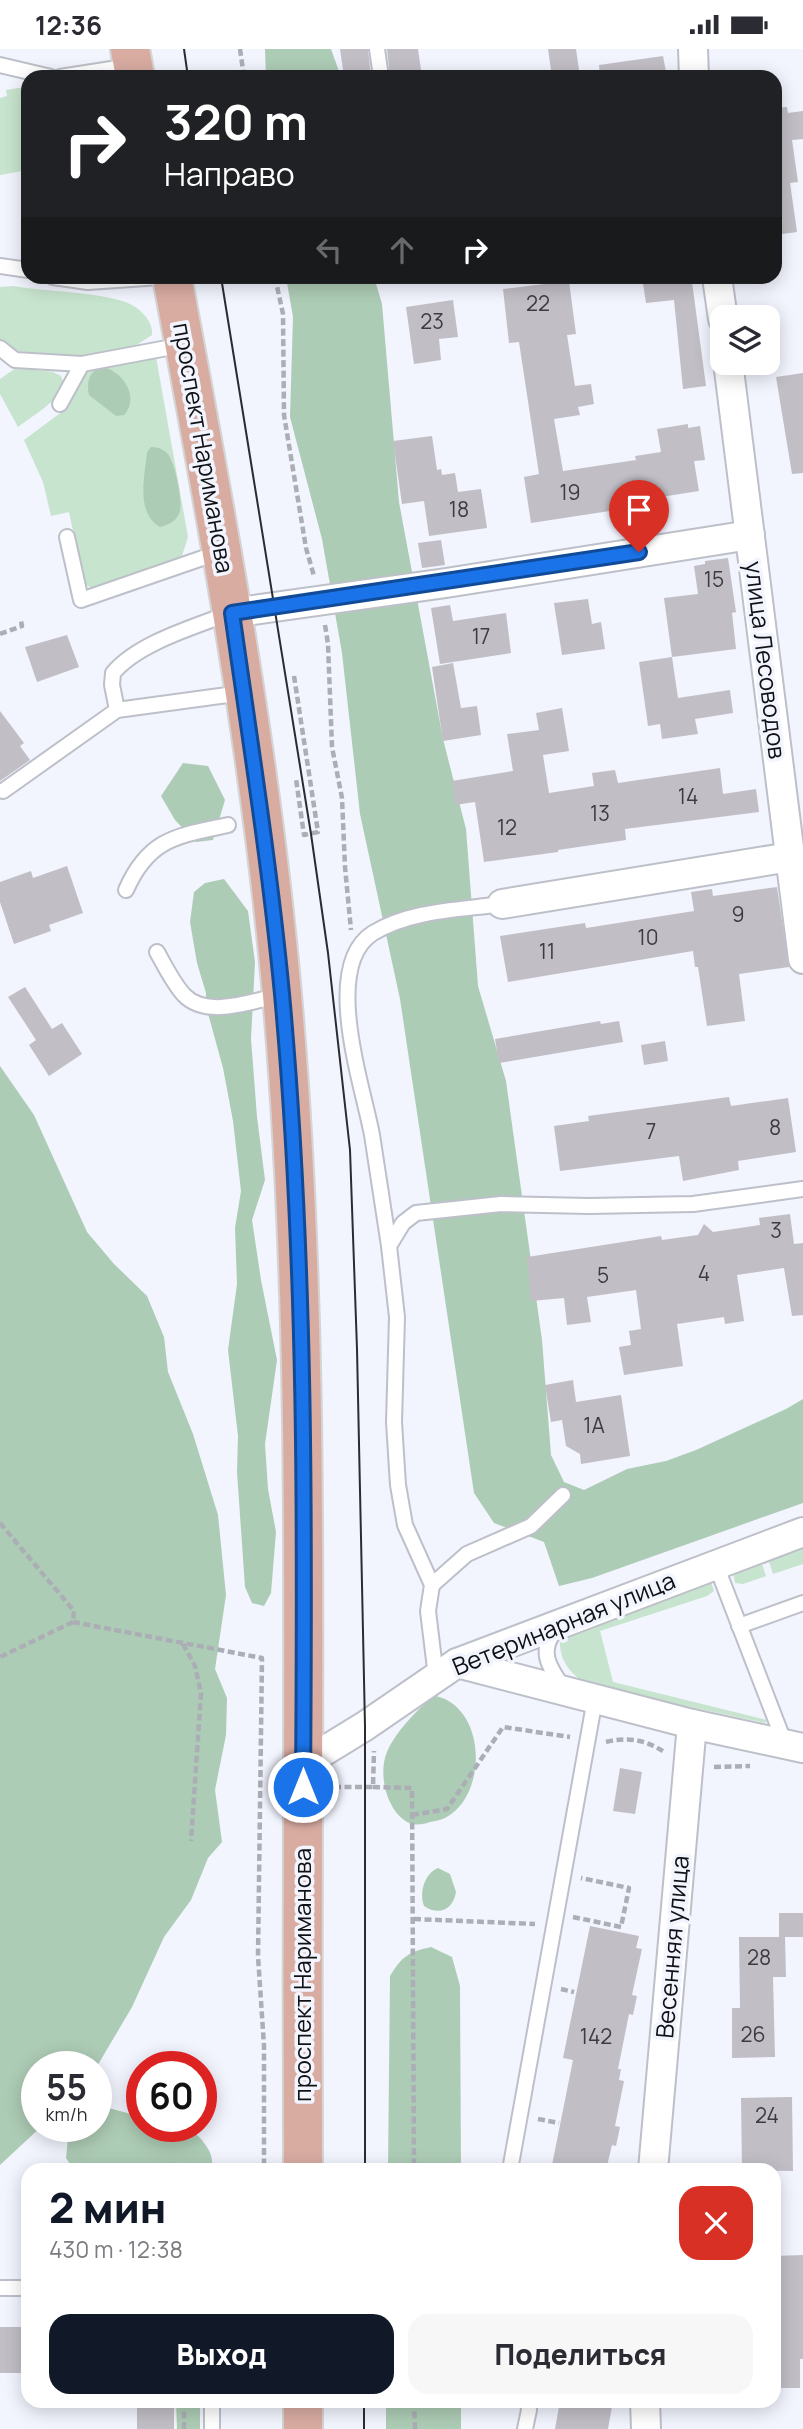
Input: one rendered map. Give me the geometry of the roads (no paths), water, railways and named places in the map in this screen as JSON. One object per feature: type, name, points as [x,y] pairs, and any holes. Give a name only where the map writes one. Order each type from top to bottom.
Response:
[{"type":"main road","name":"проспект Нариманова","points":[[173,284],[232,613],[264,834],[282,995],[302,1327],[303,2163]]},
{"type":"main road","points":[[303,2408],[303,2429]]},
{"type":"street","points":[[693,49],[694,70]]},
{"type":"street","points":[[719,284],[721,305]]},
{"type":"street","name":"улица Лесоводов","points":[[730,375],[803,959]]},
{"type":"street","points":[[232,613],[446,583],[750,535]]},
{"type":"street","points":[[502,904],[790,857]]},
{"type":"street","name":"Ветеринарная улица","points":[[303,1764],[365,1726],[446,1670],[561,1623],[803,1532]]},
{"type":"street","points":[[446,1670],[566,1691],[692,1724],[794,1746]]},
{"type":"street","name":"Весенняя улица","points":[[654,2163],[692,1724]]},
{"type":"street","points":[[645,2408],[646,2429]]},
{"type":"lane","points":[[377,49],[380,70]]},
{"type":"lane","points":[[99,70],[132,64]]},
{"type":"lane","points":[[0,65],[21,70]]},
{"type":"lane","points":[[0,266],[21,269]]},
{"type":"lane","points":[[0,348],[15,360],[82,364],[184,344]]},
{"type":"lane","points":[[60,404],[82,364]]},
{"type":"lane","points":[[66,537],[81,600],[221,552]]},
{"type":"lane","points":[[117,711],[112,685],[113,673],[123,662],[154,644],[232,613]]},
{"type":"lane","points":[[3,791],[117,711],[243,692]]},
{"type":"lane","points":[[126,890],[134,871],[148,854],[176,837],[228,825]]},
{"type":"lane","points":[[446,1670],[428,1611],[432,1585],[405,1525],[398,1485],[394,1422],[397,1317],[372,1135],[347,1019],[347,995],[353,955],[372,934],[414,916],[502,904]]},
{"type":"lane","points":[[157,952],[180,991],[198,1005],[212,1008],[282,995]]},
{"type":"lane","points":[[389,1246],[403,1223],[416,1213],[501,1204],[693,1204],[803,1189]]},
{"type":"lane","points":[[432,1585],[467,1554],[531,1526],[563,1495]]},
{"type":"lane","points":[[716,1565],[739,1626],[794,1746]]},
{"type":"lane","points":[[739,1626],[803,1603]]},
{"type":"lane","points":[[561,1623],[548,1639],[546,1655],[551,1671],[566,1691]]},
{"type":"lane","points":[[511,2163],[595,1699]]},
{"type":"lane","points":[[0,2288],[21,2288]]},
{"type":"lane","points":[[212,2408],[212,2429]]},
{"type":"lane","points":[[526,2429],[529,2408]]},
{"type":"tram line","points":[[184,49],[187,70]]},
{"type":"tram line","points":[[222,284],[311,834],[328,953],[350,1150],[365,1726],[365,2163]]},
{"type":"tram line","points":[[364,2408],[364,2429]]}]
